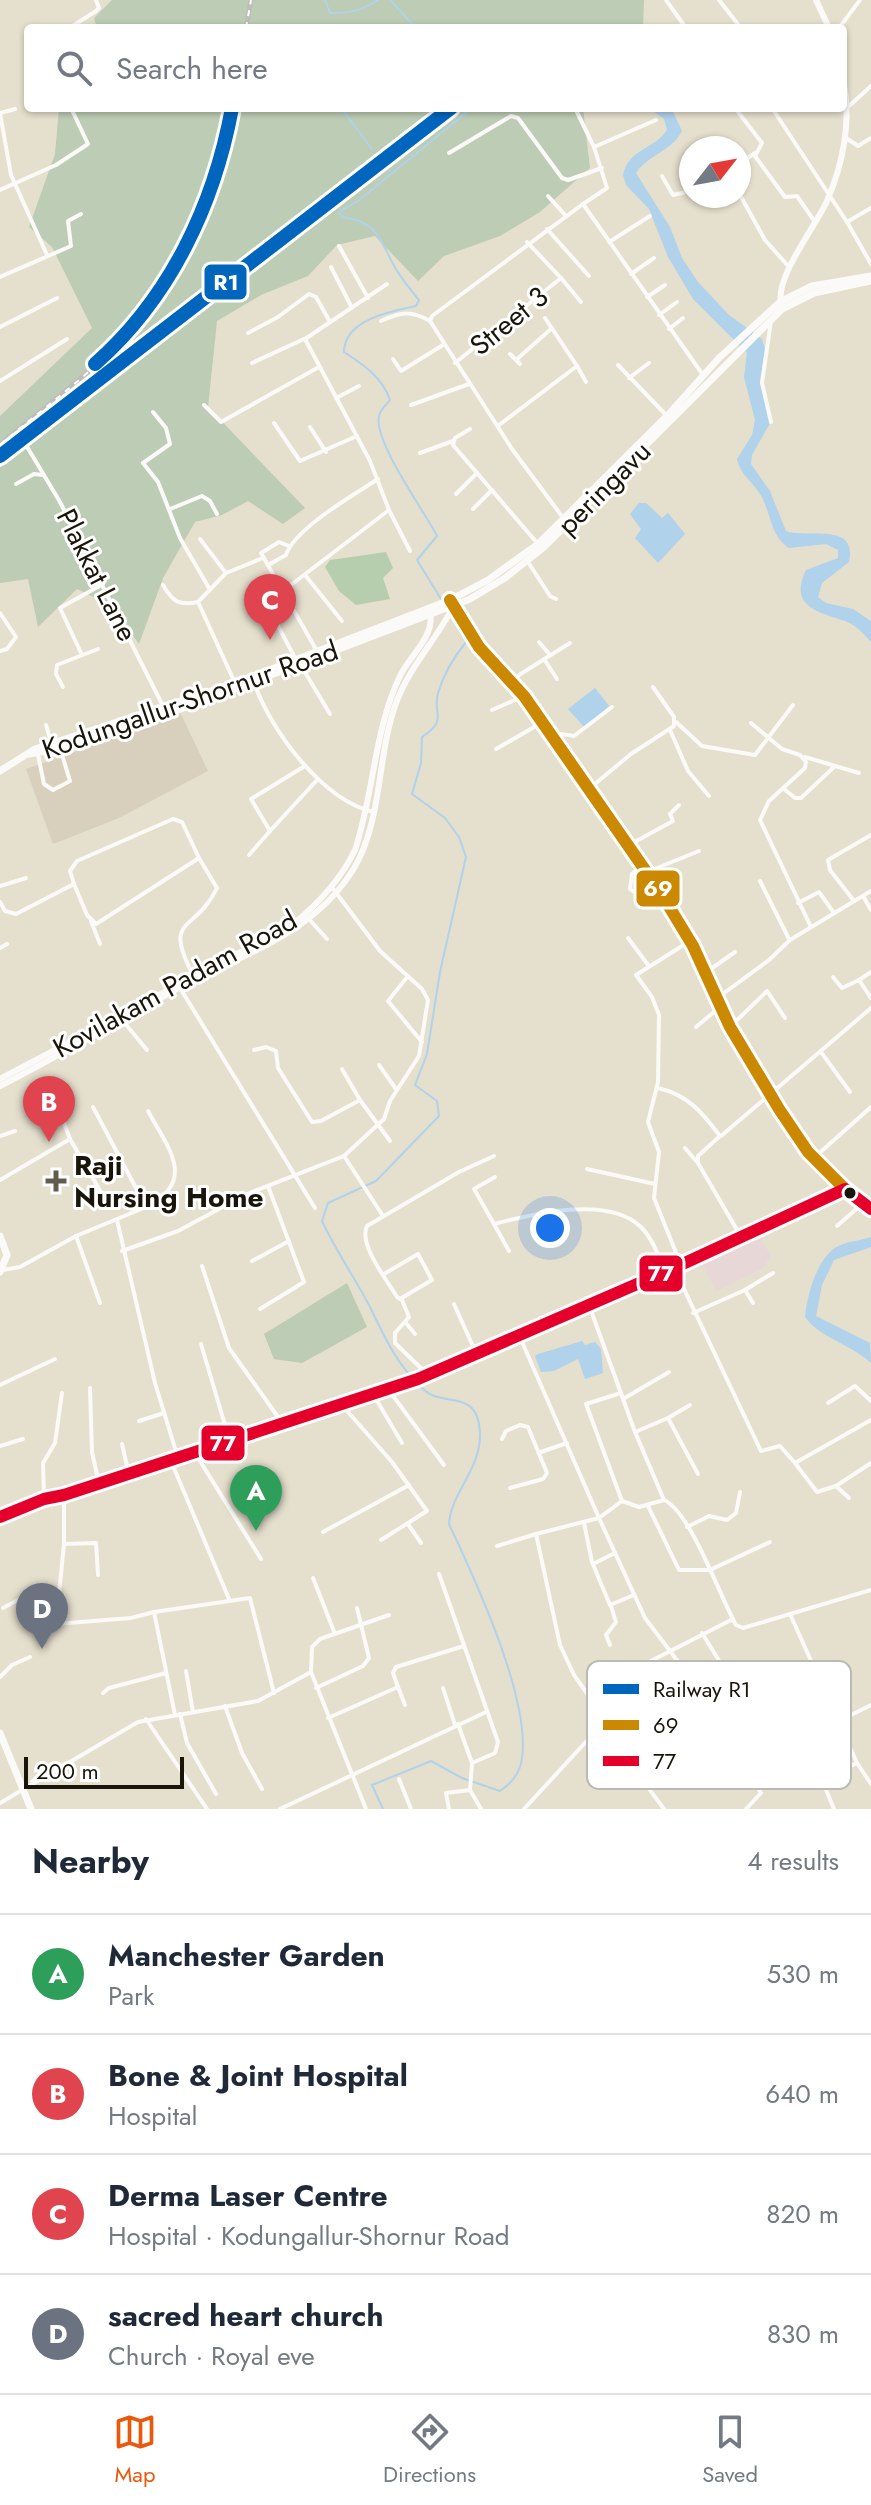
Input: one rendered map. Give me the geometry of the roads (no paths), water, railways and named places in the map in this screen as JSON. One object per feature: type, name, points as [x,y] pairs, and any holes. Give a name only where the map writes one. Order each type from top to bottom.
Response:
[{"type":"main road","points":[[816,0],[827,24]]},
{"type":"main road","points":[[754,327],[771,319],[782,305],[782,282],[828,197],[845,138],[847,102]]},
{"type":"main road","points":[[566,521],[754,327],[782,305],[814,293],[871,279]]},
{"type":"main road","name":"peringavu","points":[[448,607],[528,562],[737,347]]},
{"type":"main road","name":"Kodungallur-Shornur Road","points":[[298,662],[317,651],[448,607],[566,521]]},
{"type":"main road","points":[[448,607],[479,647],[524,696],[661,893],[690,941],[730,1027],[814,1158],[845,1189],[871,1209]]},
{"type":"main road","name":"Kovilakam Padam Road","points":[[0,1079],[178,986],[282,938],[309,919],[349,864],[370,811],[388,730],[402,685],[448,607]]},
{"type":"main road","name":"Kodungallur-Shornur Road","points":[[56,746],[252,679],[430,612]]},
{"type":"main road","name":"Kovilakam Padam Road","points":[[370,811],[387,712],[400,674],[428,631],[430,612]]},
{"type":"main road","name":"Kodungallur-Shornur Road","points":[[0,771],[33,754],[252,679]]},
{"type":"main road","name":"Kovilakam Padam Road","points":[[0,1086],[123,1021],[193,975],[292,925],[333,889]]},
{"type":"main road","points":[[0,1517],[44,1499],[129,1475],[425,1376],[665,1272],[845,1189]]},
{"type":"main road","points":[[0,1236],[7,1255],[2,1271]]},
{"type":"main road","points":[[0,1733],[31,1809]]},
{"type":"street","points":[[76,24],[99,8],[96,0]]},
{"type":"street","points":[[666,0],[683,24]]},
{"type":"street","points":[[719,0],[740,24]]},
{"type":"street","points":[[723,6],[730,0]]},
{"type":"street","points":[[842,24],[860,0]]},
{"type":"street","points":[[848,107],[871,86]]},
{"type":"street","points":[[15,109],[0,113],[14,185],[47,255]]},
{"type":"street","points":[[0,190],[56,165],[88,144],[73,112]]},
{"type":"street","points":[[430,321],[432,316],[527,242],[607,188],[594,147],[577,112]]},
{"type":"street","points":[[738,112],[762,143],[751,156]]},
{"type":"street","points":[[775,112],[871,264]]},
{"type":"street","points":[[449,153],[511,116],[518,118],[562,178],[568,180],[602,168]]},
{"type":"street","points":[[594,147],[656,120]]},
{"type":"street","points":[[845,138],[858,146],[871,138]]},
{"type":"street","points":[[755,153],[782,196],[797,196],[816,224]]},
{"type":"street","points":[[662,176],[673,195],[679,194]]},
{"type":"street","points":[[548,196],[566,216]]},
{"type":"street","points":[[583,204],[704,377]]},
{"type":"street","points":[[747,208],[765,240],[790,268]]},
{"type":"street","points":[[847,222],[871,208]]},
{"type":"street","points":[[0,277],[71,246],[68,221],[81,214]]},
{"type":"street","points":[[609,242],[650,216]]},
{"type":"street","points":[[547,229],[589,276]]},
{"type":"street","name":"Street 3","points":[[455,363],[561,278],[527,242]]},
{"type":"street","points":[[339,246],[368,298]]},
{"type":"street","points":[[631,274],[654,258]]},
{"type":"street","points":[[331,267],[352,308]]},
{"type":"street","points":[[561,278],[581,302]]},
{"type":"street","points":[[252,363],[305,339],[387,284]]},
{"type":"street","points":[[647,297],[665,285]]},
{"type":"street","points":[[248,333],[278,317],[309,294],[316,297],[330,322]]},
{"type":"street","points":[[0,327],[57,298]]},
{"type":"street","points":[[659,315],[677,302]]},
{"type":"street","points":[[381,321],[406,312],[415,312],[430,321],[469,384],[566,521]]},
{"type":"street","points":[[545,318],[586,382]]},
{"type":"street","points":[[669,329],[683,318]]},
{"type":"street","points":[[771,319],[762,383],[771,422]]},
{"type":"street","points":[[516,360],[552,328]]},
{"type":"street","points":[[0,381],[67,339]]},
{"type":"street","points":[[305,339],[357,436],[410,551]]},
{"type":"street","points":[[393,359],[401,371],[443,345]]},
{"type":"street","points":[[510,354],[520,364]]},
{"type":"street","points":[[629,378],[649,363]]},
{"type":"street","points":[[618,365],[667,416]]},
{"type":"street","points":[[499,425],[577,366]]},
{"type":"street","points":[[204,405],[221,422],[319,367]]},
{"type":"street","points":[[411,405],[469,384]]},
{"type":"street","points":[[336,398],[359,386]]},
{"type":"street","points":[[153,412],[166,428],[170,444],[143,463],[158,482],[180,538],[209,588]]},
{"type":"street","points":[[274,423],[300,461],[357,436]]},
{"type":"street","points":[[310,427],[326,452]]},
{"type":"street","points":[[420,453],[453,441],[470,429]]},
{"type":"street","points":[[0,465],[42,432]]},
{"type":"street","points":[[453,441],[538,544]]},
{"type":"street","name":"Plakkat Lane","points":[[26,445],[103,584],[164,708]]},
{"type":"street","points":[[16,484],[38,472],[45,476]]},
{"type":"street","points":[[456,494],[477,473]]},
{"type":"street","points":[[267,565],[286,555],[289,546],[378,479]]},
{"type":"street","points":[[473,509],[492,490]]},
{"type":"street","points":[[170,509],[202,496],[210,501],[217,514]]},
{"type":"street","points":[[283,591],[389,510]]},
{"type":"street","points":[[200,539],[226,573]]},
{"type":"street","points":[[289,546],[279,542],[261,550],[317,651]]},
{"type":"street","points":[[163,585],[172,600],[183,605],[198,602],[226,573],[263,558]]},
{"type":"street","points":[[528,562],[550,596],[556,599]]},
{"type":"street","points":[[305,575],[342,621]]},
{"type":"street","points":[[252,591],[275,577]]},
{"type":"street","points":[[82,655],[60,608],[103,584]]},
{"type":"street","points":[[198,602],[235,683]]},
{"type":"street","points":[[0,613],[16,637],[15,642],[0,651]]},
{"type":"street","points":[[276,622],[319,701],[330,714]]},
{"type":"street","points":[[539,642],[550,655]]},
{"type":"street","points":[[511,680],[570,643]]},
{"type":"street","points":[[63,687],[54,669],[98,649]]},
{"type":"street","points":[[544,659],[557,679]]},
{"type":"street","points":[[252,679],[275,728],[305,766],[318,779],[370,811]]},
{"type":"street","points":[[653,687],[676,722],[702,746],[755,755],[793,705]]},
{"type":"street","points":[[492,710],[524,696]]},
{"type":"street","points":[[553,738],[561,734],[574,736],[612,707]]},
{"type":"street","points":[[590,788],[631,754],[670,730],[676,722]]},
{"type":"street","points":[[496,749],[541,723]]},
{"type":"street","points":[[751,723],[768,738],[805,757],[859,773]]},
{"type":"street","points":[[33,754],[44,784],[53,790],[70,781],[46,725]]},
{"type":"street","points":[[670,730],[688,771],[709,796]]},
{"type":"street","points":[[805,757],[805,768],[763,807],[760,820],[811,927]]},
{"type":"street","points":[[270,831],[251,799],[305,766]]},
{"type":"street","points":[[784,789],[795,798],[801,798],[835,766]]},
{"type":"street","points":[[249,855],[318,779]]},
{"type":"street","points":[[629,845],[673,821],[670,814],[679,805]]},
{"type":"street","points":[[100,944],[70,871],[77,861],[173,819],[182,822],[217,888],[179,936],[179,948],[193,975]]},
{"type":"street","points":[[854,901],[830,870],[828,860],[871,835]]},
{"type":"street","points":[[661,893],[642,898],[630,889],[632,874],[699,851]]},
{"type":"street","points":[[91,921],[101,923],[199,858]]},
{"type":"street","points":[[0,886],[26,878]]},
{"type":"street","points":[[760,881],[790,940]]},
{"type":"street","points":[[0,902],[5,911],[16,914],[74,884]]},
{"type":"street","points":[[122,1251],[178,1231],[268,1186],[344,1156],[386,1115],[422,1042],[428,1000],[408,976],[380,951],[333,889]]},
{"type":"street","points":[[716,999],[769,960],[790,940],[871,891]]},
{"type":"street","points":[[798,903],[819,892],[834,913]]},
{"type":"street","points":[[863,896],[871,910]]},
{"type":"street","points":[[309,919],[327,939]]},
{"type":"street","points":[[628,938],[648,965]]},
{"type":"street","points":[[690,941],[636,975],[658,1008],[658,1088],[648,1122],[659,1152],[656,1207],[693,1313],[758,1448],[765,1452],[780,1446],[817,1492],[836,1486],[871,1463]]},
{"type":"street","points":[[0,948],[7,944]]},
{"type":"street","points":[[705,973],[735,952]]},
{"type":"street","points":[[833,977],[842,988],[871,972]]},
{"type":"street","points":[[408,976],[388,1001],[422,1042]]},
{"type":"street","points":[[859,980],[871,998]]},
{"type":"street","points":[[178,986],[298,1175],[315,1208]]},
{"type":"street","points":[[730,1027],[767,991],[785,1018]]},
{"type":"street","points":[[696,1027],[720,1007]]},
{"type":"street","points":[[698,1163],[702,1152],[871,1008]]},
{"type":"street","points":[[123,1021],[147,1050]]},
{"type":"street","points":[[254,1050],[266,1047],[276,1051],[278,1068],[312,1122],[321,1121],[360,1100]]},
{"type":"street","points":[[821,1052],[850,1092]]},
{"type":"street","points":[[379,1065],[397,1090]]},
{"type":"street","points":[[342,1069],[377,1126],[390,1141]]},
{"type":"street","points":[[658,1088],[676,1092],[694,1103],[720,1136]]},
{"type":"street","points":[[53,1094],[70,1139],[102,1194]]},
{"type":"street","points":[[93,1107],[146,1207]]},
{"type":"street","points":[[814,1158],[871,1107]]},
{"type":"street","points":[[2,1271],[20,1267],[76,1236],[146,1207],[167,1193],[177,1173],[175,1162],[148,1111]]},
{"type":"street","points":[[0,1136],[15,1131]]},
{"type":"street","points":[[0,1180],[70,1139]]},
{"type":"street","points":[[685,1148],[698,1163],[740,1235]]},
{"type":"street","points":[[344,1156],[383,1216]]},
{"type":"street","points":[[425,1376],[395,1343],[395,1333],[409,1317],[364,1236],[367,1226],[459,1172],[494,1156]]},
{"type":"street","points":[[587,1169],[655,1184]]},
{"type":"street","points":[[495,1177],[474,1189],[509,1251]]},
{"type":"street","points":[[260,1309],[304,1282],[268,1186]]},
{"type":"street","points":[[837,1226],[864,1203]]},
{"type":"street","points":[[494,1224],[566,1210],[610,1213],[641,1227],[665,1272]]},
{"type":"street","points":[[117,1220],[174,1460],[229,1599]]},
{"type":"street","points":[[76,1236],[100,1303]]},
{"type":"street","points":[[252,1261],[289,1241]]},
{"type":"street","points":[[384,1274],[420,1254],[432,1280],[402,1300]]},
{"type":"street","points":[[202,1266],[229,1348],[283,1424]]},
{"type":"street","points":[[693,1313],[745,1290],[773,1273]]},
{"type":"street","points":[[745,1290],[753,1303]]},
{"type":"street","points":[[454,1304],[477,1355]]},
{"type":"street","points":[[589,1305],[635,1432],[664,1500],[675,1507],[687,1527],[733,1619],[743,1628],[871,1590]]},
{"type":"street","points":[[406,1323],[415,1334]]},
{"type":"street","points":[[519,1335],[645,1618],[678,1661]]},
{"type":"street","points":[[201,1344],[230,1442]]},
{"type":"street","points":[[0,1385],[55,1359]]},
{"type":"street","points":[[664,1500],[633,1507],[622,1501],[586,1404],[622,1396],[669,1372]]},
{"type":"street","points":[[828,1403],[855,1386],[871,1401]]},
{"type":"street","points":[[90,1388],[92,1452],[99,1484]]},
{"type":"street","points":[[391,1388],[444,1465]]},
{"type":"street","points":[[44,1499],[43,1463],[55,1443],[62,1393]]},
{"type":"street","points":[[373,1394],[402,1443]]},
{"type":"street","points":[[341,1404],[427,1511],[381,1540]]},
{"type":"street","points":[[635,1432],[690,1405]]},
{"type":"street","points":[[139,1421],[164,1413]]},
{"type":"street","points":[[668,1418],[698,1474]]},
{"type":"street","points":[[795,1463],[871,1420]]},
{"type":"street","points":[[502,1439],[506,1431],[525,1425],[541,1452],[547,1477],[510,1488]]},
{"type":"street","points":[[0,1446],[23,1439]]},
{"type":"street","points":[[541,1452],[567,1443]]},
{"type":"street","points":[[122,1444],[129,1475]]},
{"type":"street","points":[[195,1453],[261,1559]]},
{"type":"street","points":[[323,1532],[409,1485]]},
{"type":"street","points":[[836,1486],[849,1498]]},
{"type":"street","points":[[687,1527],[709,1516],[727,1520],[736,1513],[740,1492]]},
{"type":"street","points":[[64,1495],[64,1544],[56,1624],[131,1618],[245,1596],[253,1602],[274,1693]]},
{"type":"street","points":[[497,1546],[599,1518],[622,1501]]},
{"type":"street","points":[[648,1506],[679,1570],[710,1570],[770,1542]]},
{"type":"street","points":[[584,1523],[593,1564],[616,1622],[606,1635],[610,1645]]},
{"type":"street","points":[[408,1524],[421,1543]]},
{"type":"street","points":[[536,1534],[560,1645],[574,1675],[587,1693]]},
{"type":"street","points":[[64,1544],[96,1543],[100,1548],[98,1575]]},
{"type":"street","points":[[593,1564],[615,1553]]},
{"type":"street","points":[[439,1574],[498,1746],[495,1753],[472,1763]]},
{"type":"street","points":[[313,1578],[335,1634]]},
{"type":"street","points":[[611,1606],[634,1595]]},
{"type":"street","points":[[3,1608],[18,1600],[58,1601]]},
{"type":"street","points":[[316,1688],[367,1662],[370,1655],[357,1608]]},
{"type":"street","points":[[154,1612],[177,1714],[187,1743],[216,1794]]},
{"type":"street","points":[[790,1614],[810,1661]]},
{"type":"street","points":[[366,1809],[311,1672],[315,1642],[389,1615]]},
{"type":"street","points":[[650,1661],[733,1619]]},
{"type":"street","points":[[702,1633],[719,1661]]},
{"type":"street","points":[[405,1705],[393,1673],[396,1667],[465,1646]]},
{"type":"street","points":[[0,1677],[30,1657]]},
{"type":"street","points":[[186,1671],[193,1712]]},
{"type":"street","points":[[0,1803],[146,1719],[258,1701],[311,1672]]},
{"type":"street","points":[[103,1693],[109,1688],[166,1673]]},
{"type":"street","points":[[328,1718],[398,1687]]},
{"type":"street","points":[[443,1688],[472,1763],[471,1788],[481,1809]]},
{"type":"street","points":[[851,1715],[871,1705]]},
{"type":"street","points":[[225,1706],[250,1768],[262,1789]]},
{"type":"street","points":[[280,1809],[486,1712]]},
{"type":"street","points":[[146,1719],[207,1809]]},
{"type":"street","points":[[524,1809],[587,1741]]},
{"type":"street","points":[[851,1751],[871,1784]]},
{"type":"street","points":[[851,1766],[857,1763]]},
{"type":"street","points":[[399,1779],[411,1809]]},
{"type":"street","points":[[449,1809],[446,1793],[471,1788]]},
{"type":"street","points":[[649,1789],[664,1809]]},
{"type":"street","points":[[746,1809],[761,1793],[758,1789]]},
{"type":"water","points":[[654,112],[673,112],[682,131],[678,138],[636,173],[670,227],[682,258],[698,282],[729,315],[762,339],[765,349],[760,381],[770,423],[752,455],[751,464],[770,491],[786,531],[829,534],[846,541],[850,549],[849,562],[822,583],[818,597],[826,603],[853,609],[871,621],[871,642],[853,625],[816,611],[804,600],[801,582],[806,570],[838,558],[838,550],[826,544],[789,548],[777,536],[762,498],[737,459],[752,435],[755,420],[744,377],[747,353],[693,299],[668,257],[649,209],[626,185],[623,175],[630,160],[667,130],[664,119]]},
{"type":"water","points":[[639,503],[646,503],[662,518],[668,513],[685,534],[658,563],[635,538],[641,529],[630,514]]},
{"type":"water","points":[[595,688],[609,706],[585,728],[568,709]]},
{"type":"water","points":[[871,1237],[871,1247],[834,1260],[822,1285],[816,1316],[870,1343],[871,1363],[819,1330],[805,1317],[814,1280],[828,1254],[843,1244]]},
{"type":"water","points":[[582,1341],[585,1345],[595,1342],[601,1349],[603,1373],[585,1379],[578,1359],[554,1371],[541,1372],[535,1356]]},
{"type":"waterway","points":[[325,0],[330,13],[355,11],[378,0]]},
{"type":"waterway","points":[[390,0],[412,24]]},
{"type":"waterway","points":[[344,112],[372,149]]},
{"type":"waterway","points":[[441,599],[417,560],[437,536],[401,476],[379,427],[380,414],[390,400],[387,392],[377,378],[344,352],[346,341],[360,325],[382,314],[416,306],[419,300],[374,231],[362,222],[342,217],[339,212],[358,201],[467,112]]},
{"type":"waterway","points":[[384,164],[390,171]]},
{"type":"waterway","points":[[383,1809],[372,1785],[431,1761],[462,1778],[500,1791],[512,1781],[520,1767],[523,1743],[512,1679],[487,1609],[449,1524],[455,1501],[476,1458],[480,1433],[478,1419],[467,1404],[431,1395],[406,1370],[322,1221],[328,1203],[376,1181],[439,1116],[437,1101],[415,1085],[427,1054],[440,972],[466,857],[459,837],[445,818],[412,794],[421,763],[422,737],[437,721],[440,686],[449,666],[466,642],[450,615]]},
{"type":"railway","points":[[247,24],[251,0]]},
{"type":"railway","points":[[0,445],[102,360],[151,304],[183,252],[208,196],[231,112]]},
{"type":"rail line","name":"R1","points":[[95,364],[146,310],[185,248],[214,180],[231,112]]},
{"type":"rail line","name":"R1","points":[[0,456],[446,112]]},
{"type":"place","name":"Derma Laser Centre","points":[[270,640]]},
{"type":"place","name":"Bone & Joint Hospital","points":[[49,1142]]},
{"type":"place","name":"Raji Nursing Home","points":[[56,1181]]},
{"type":"place","name":"Manchester Garden","points":[[256,1531]]},
{"type":"place","name":"sacred heart church","points":[[42,1649]]}]
